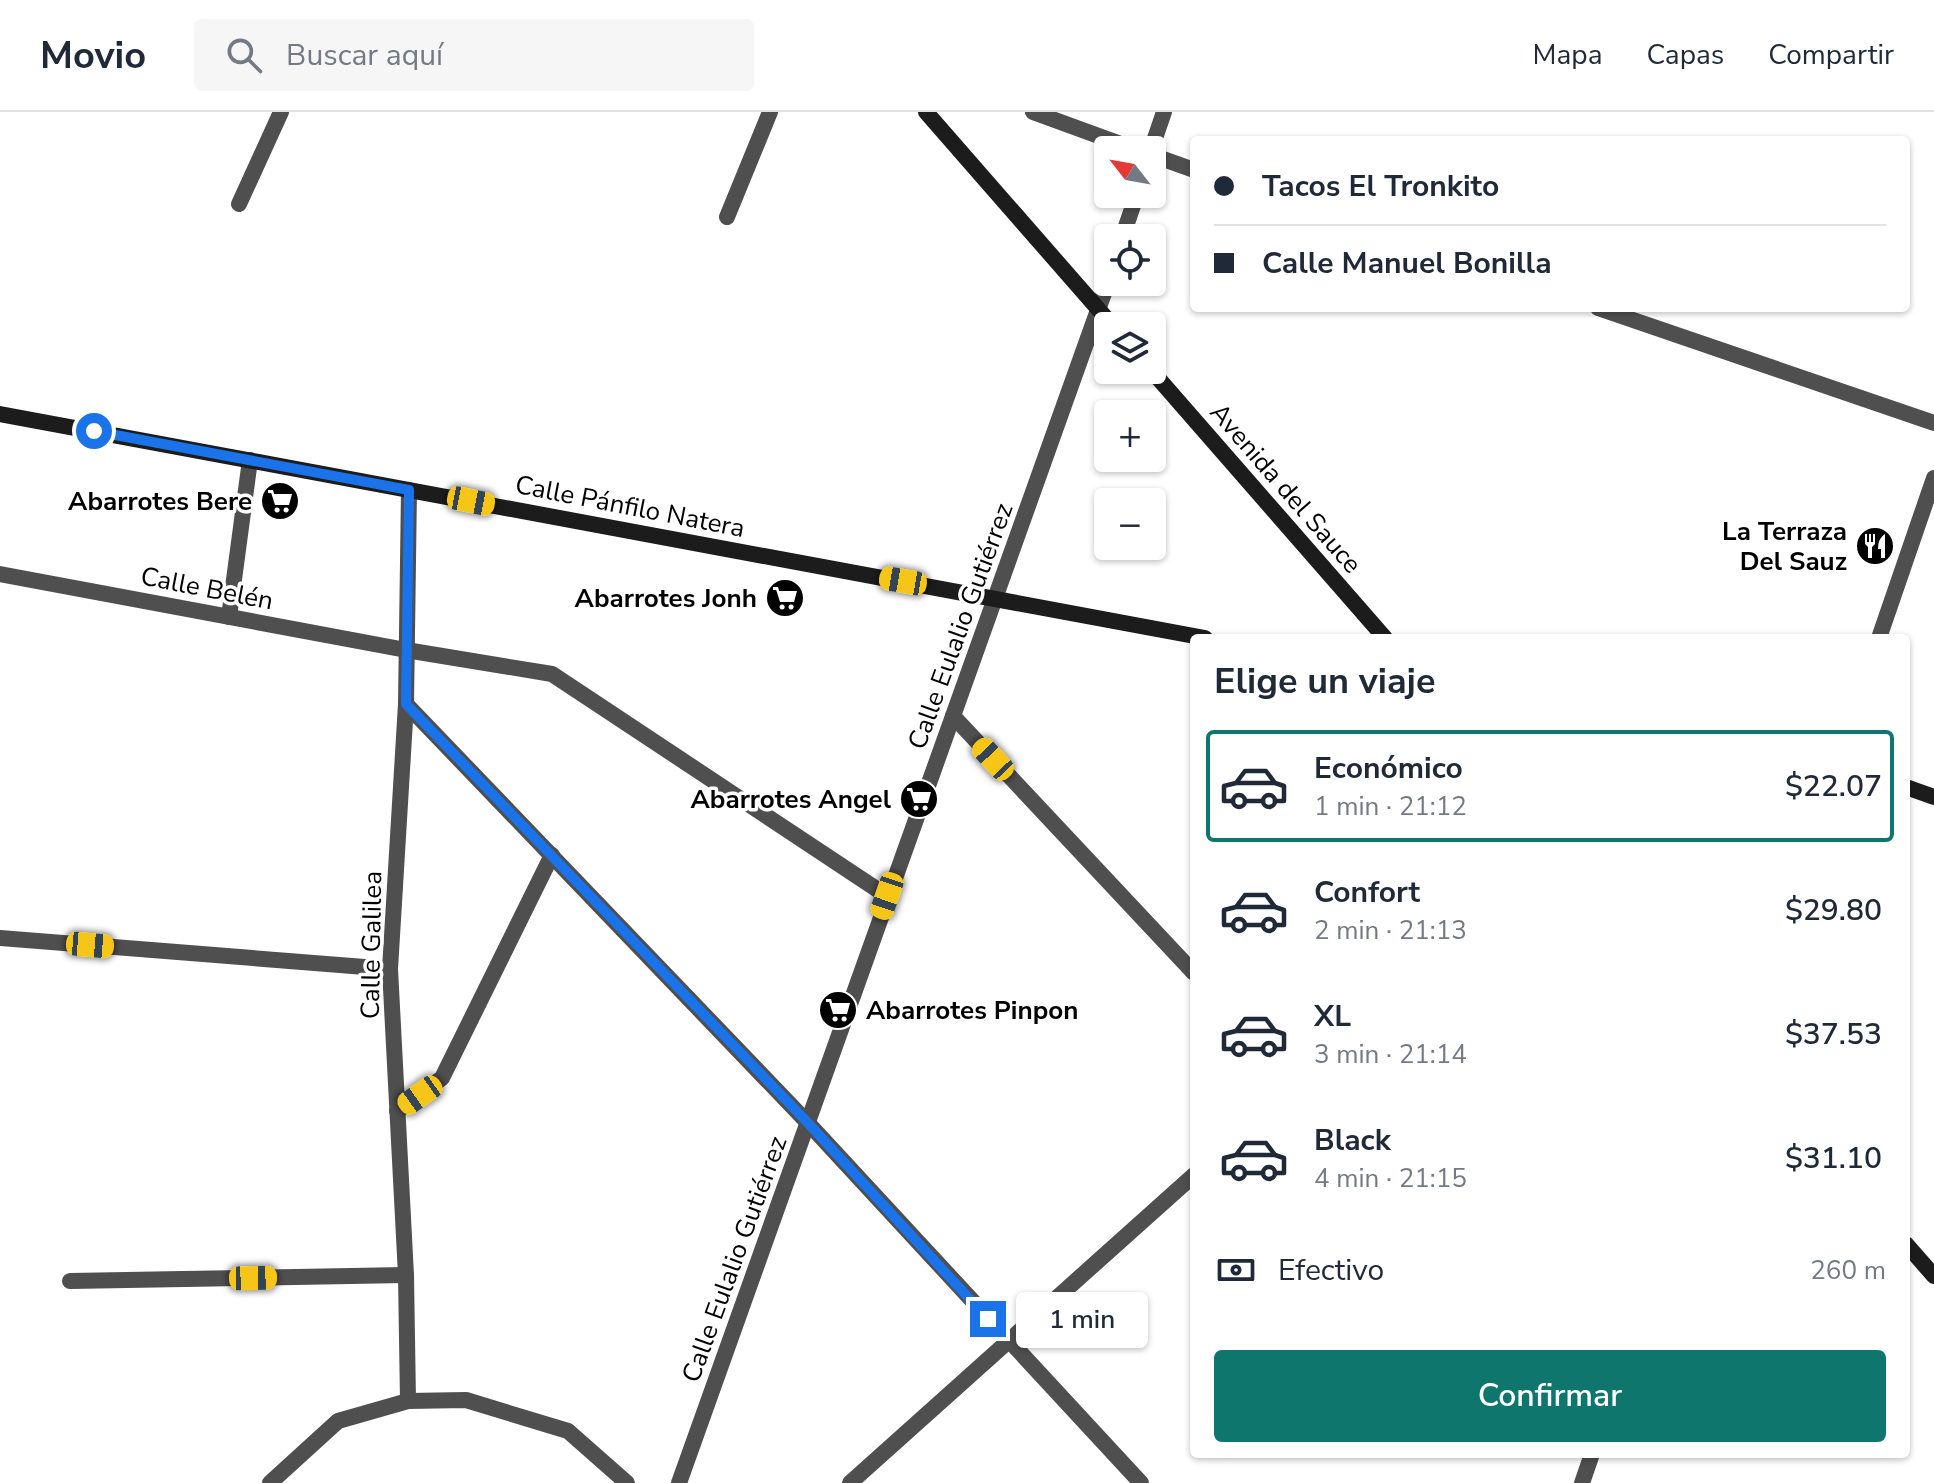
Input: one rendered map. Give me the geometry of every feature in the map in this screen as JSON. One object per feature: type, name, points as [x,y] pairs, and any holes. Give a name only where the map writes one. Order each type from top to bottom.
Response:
[{"type":"main road","points":[[926,112],[1099,310]]},
{"type":"main road","name":"Avenida del Sauce","points":[[1163,384],[1382,634]]},
{"type":"main road","name":"Calle Pánfilo Natera","points":[[0,414],[1190,635]]},
{"type":"main road","points":[[1910,788],[1934,797]]},
{"type":"main road","points":[[1910,1249],[1934,1276]]},
{"type":"street","points":[[239,204],[281,112]]},
{"type":"street","points":[[727,217],[770,112]]},
{"type":"street","points":[[1033,112],[1099,136]]},
{"type":"street","points":[[1157,136],[1164,112]]},
{"type":"street","points":[[1166,159],[1190,168]]},
{"type":"street","name":"Calle Eulalio Gutiérrez","points":[[679,1483],[1104,296]]},
{"type":"street","points":[[1610,312],[1934,423]]},
{"type":"street","points":[[229,617],[250,460]]},
{"type":"street","points":[[1880,634],[1934,478]]},
{"type":"street","name":"Calle Galilea","points":[[408,1401],[406,1275],[390,969],[406,704],[409,490]]},
{"type":"street","name":"Calle Belén","points":[[0,574],[406,650],[552,674],[887,896]]},
{"type":"street","points":[[406,704],[808,1123],[1141,1483]]},
{"type":"street","points":[[953,716],[1190,969]]},
{"type":"street","points":[[397,1111],[442,1078],[552,855]]},
{"type":"street","points":[[0,938],[390,969]]},
{"type":"street","points":[[850,1483],[1190,1179]]},
{"type":"street","points":[[70,1281],[406,1275]]},
{"type":"street","points":[[270,1483],[338,1421],[408,1401],[466,1400],[568,1431],[627,1483]]},
{"type":"street","points":[[1582,1483],[1591,1458]]},
{"type":"place","name":"Abarrotes Bere","points":[[280,501]]},
{"type":"place","name":"La Terraza Del Sauz","points":[[1875,546]]},
{"type":"place","name":"Abarrotes Jonh","points":[[785,598]]},
{"type":"place","name":"Abarrotes Angel","points":[[919,799]]},
{"type":"place","name":"Abarrotes Pinpon","points":[[838,1010]]},
{"type":"route","points":[[94,431],[409,490],[406,704],[808,1123],[988,1319]]}]
